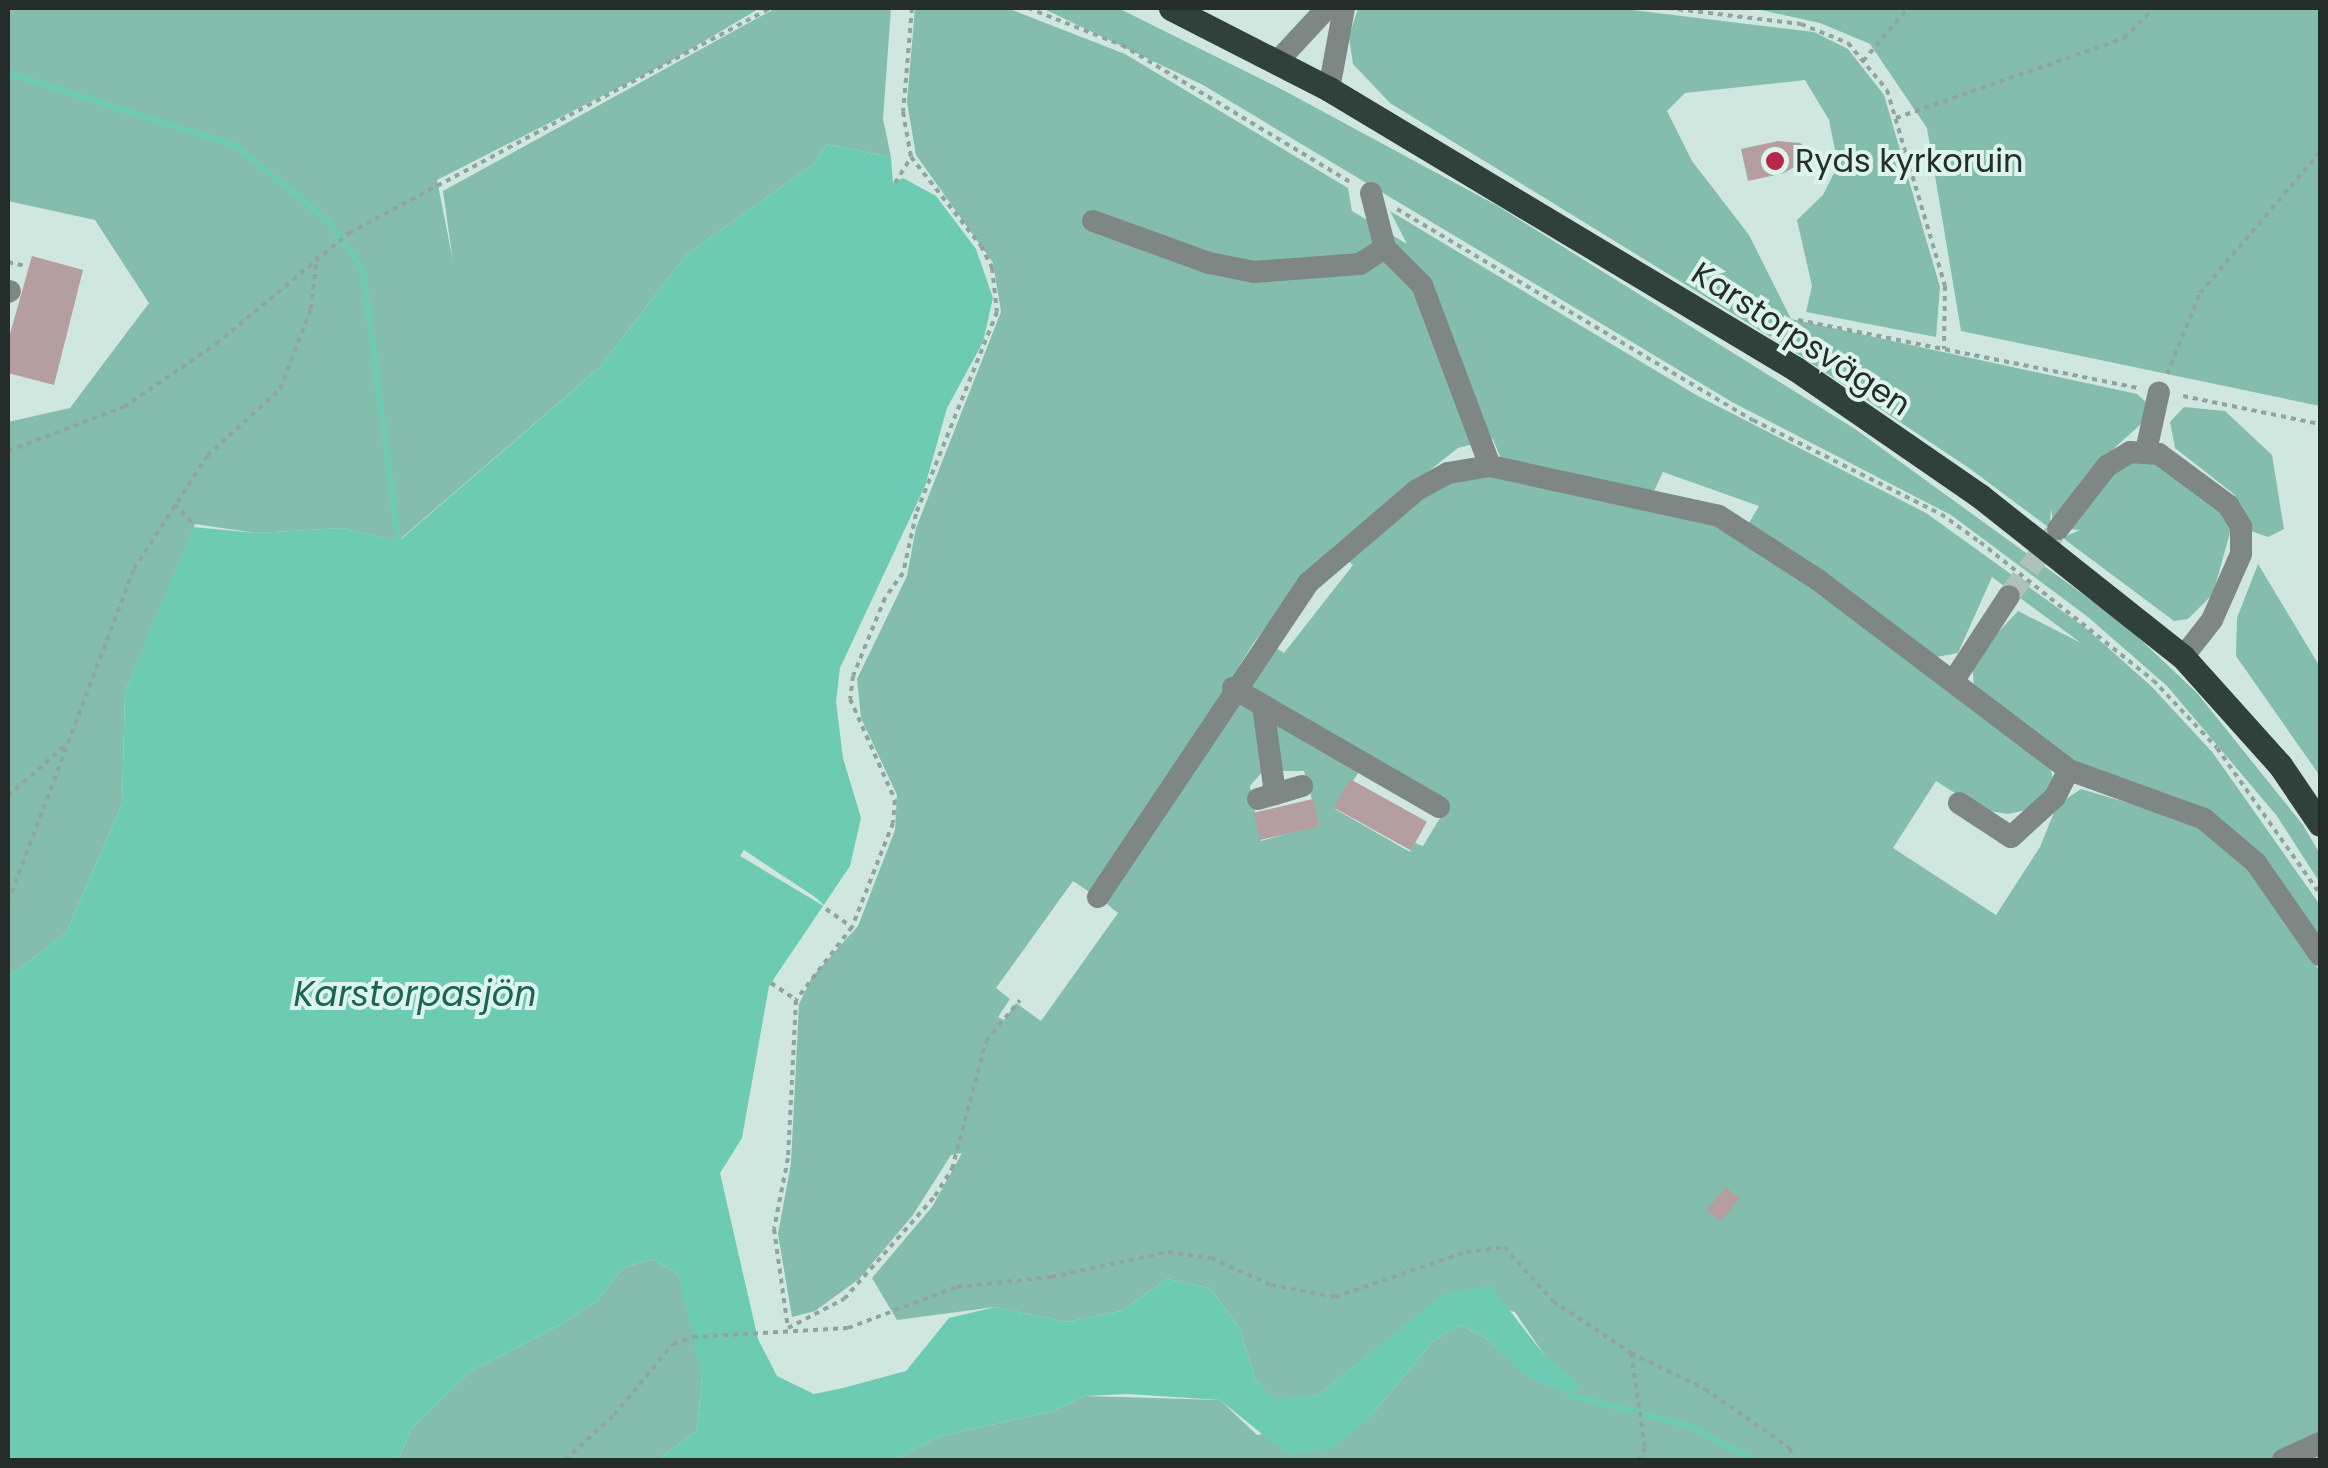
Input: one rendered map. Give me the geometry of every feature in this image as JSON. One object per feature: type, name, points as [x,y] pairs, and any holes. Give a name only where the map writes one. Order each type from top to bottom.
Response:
[{"type":"main road","name":"Karstorpsvägen","points":[[1170,8],[1329,88],[1796,369],[1980,496],[2183,657],[2280,765],[2320,824]]},
{"type":"street","points":[[1277,62],[1327,8]]},
{"type":"street","points":[[1329,88],[1344,8]]},
{"type":"street","points":[[1371,194],[1385,248],[1422,285],[1490,466]]},
{"type":"street","points":[[1093,221],[1209,263],[1254,272],[1360,264],[1385,248]]},
{"type":"street","points":[[2146,452],[2159,392]]},
{"type":"street","points":[[2146,452],[2215,492],[2240,527],[2241,554],[2228,592],[2183,657]]},
{"type":"street","points":[[2058,529],[2108,466],[2146,452]]},
{"type":"street","points":[[1098,898],[1233,688],[1308,583],[1366,528],[1448,473],[1490,466],[1719,516],[1954,680],[2069,770],[2204,819],[2256,863],[2320,955]]},
{"type":"street","points":[[1954,680],[2009,596]]},
{"type":"street","points":[[1233,688],[1440,807]]},
{"type":"street","points":[[1263,706],[1267,796],[1302,786]]},
{"type":"street","points":[[1959,803],[2011,837],[2055,797],[2069,770]]},
{"type":"street","points":[[2283,1460],[2316,1450]]},
{"type":"path","points":[[8,451],[124,406],[216,344],[348,233],[771,8]]},
{"type":"path","points":[[788,1328],[774,1228],[788,1158],[796,1000],[852,927],[885,847],[895,800],[856,721],[854,676],[885,598],[904,573],[916,514],[997,312],[986,257],[912,157],[903,112],[912,8]]},
{"type":"path","points":[[1028,8],[1138,54],[1754,420],[1940,514],[2153,680],[2217,748],[2320,894]]},
{"type":"path","points":[[1668,8],[1800,24],[1848,44],[1886,90],[1945,286],[1944,349]]},
{"type":"path","points":[[1862,61],[1908,8]]},
{"type":"path","points":[[1896,118],[2124,38],[2154,8]]},
{"type":"path","points":[[2159,392],[2200,294],[2320,152]]},
{"type":"path","points":[[895,184],[912,157]]},
{"type":"path","points":[[8,902],[134,569],[207,456],[280,389],[312,309],[317,256]]},
{"type":"path","points":[[8,262],[26,266]]},
{"type":"path","points":[[1798,320],[2320,424]]},
{"type":"path","points":[[174,504],[194,525]]},
{"type":"path","points":[[8,796],[70,740]]},
{"type":"path","points":[[826,909],[852,927]]},
{"type":"path","points":[[771,983],[796,1000]]},
{"type":"path","points":[[565,1460],[614,1416],[673,1344],[693,1337],[761,1338],[844,1299],[935,1196],[952,1170],[986,1041],[1020,1000]]},
{"type":"path","points":[[788,1328],[848,1328],[957,1286],[1050,1277],[1168,1252],[1211,1258],[1270,1285],[1335,1297],[1383,1286],[1466,1252],[1504,1247],[1553,1301],[1631,1353],[1706,1389],[1790,1448],[1792,1460]]},
{"type":"path","points":[[1631,1353],[1645,1448],[1638,1460]]},
{"type":"shaded area","points":[[8,8],[760,8],[669,62],[437,180],[453,261],[443,191],[776,8],[891,8],[883,119],[891,157],[826,144],[815,163],[686,255],[600,367],[398,541],[342,528],[256,533],[195,524],[125,692],[122,804],[66,933],[8,977],[8,422],[70,408],[149,303],[95,220],[8,201]]},
{"type":"shaded area","points":[[915,8],[1007,8],[1125,54],[1348,188],[1352,211],[1407,244],[1390,211],[1698,396],[1926,513],[2087,629],[2152,687],[2213,753],[2320,905],[2320,942],[2221,822],[2084,772],[1974,687],[1972,660],[2018,611],[2081,643],[1992,577],[1958,653],[1931,658],[1746,528],[1759,506],[1663,472],[1652,495],[1501,459],[1493,439],[1458,448],[1334,546],[1298,584],[1253,644],[1094,895],[1073,881],[996,988],[1010,999],[998,1017],[1004,1020],[1016,1003],[1041,1021],[1118,913],[1103,901],[1233,693],[1255,707],[1263,771],[1250,786],[1261,841],[1319,825],[1304,771],[1282,771],[1270,717],[1360,770],[1335,809],[1410,852],[1415,843],[1423,846],[1448,805],[1243,688],[1272,645],[1284,653],[1353,565],[1342,555],[1451,477],[1490,474],[1699,518],[1739,536],[2049,762],[2054,783],[2039,807],[2008,814],[1982,810],[1936,781],[1893,848],[1996,915],[2040,847],[2057,805],[2081,789],[2196,823],[2242,860],[2286,918],[2320,972],[2320,1460],[865,1460],[896,1459],[941,1436],[1054,1411],[1085,1396],[1220,1400],[1257,1435],[1370,1417],[1433,1341],[1460,1325],[1486,1338],[1530,1378],[1545,1356],[1515,1312],[1444,1295],[1318,1395],[1275,1400],[1255,1379],[1240,1329],[1210,1288],[1167,1279],[1121,1311],[1066,1322],[995,1307],[897,1320],[872,1278],[932,1207],[962,1153],[951,1155],[913,1215],[859,1279],[815,1311],[792,1317],[778,1234],[791,1163],[799,1004],[812,977],[858,926],[895,830],[897,795],[861,718],[857,679],[907,576],[916,528],[1001,312],[993,263],[916,155],[907,102]]},
{"type":"shaded area","points":[[1042,8],[1118,8],[1283,90],[1496,205],[1855,429],[2124,624],[2197,693],[2303,825],[2320,854],[2320,883],[2277,816],[2167,686],[2088,617],[1951,515],[1732,402],[1203,85]]},
{"type":"shaded area","points":[[1358,8],[1616,8],[1814,32],[1848,49],[1884,95],[1940,287],[1936,337],[1806,312],[1812,286],[1797,220],[1823,195],[1838,165],[1829,120],[1805,80],[1685,93],[1667,111],[1692,161],[1749,235],[1791,319],[2137,394],[2146,402],[2142,423],[2097,464],[2053,522],[2051,509],[2050,523],[2066,536],[2080,530],[2068,529],[2126,460],[2154,463],[2222,512],[2231,529],[2213,594],[2188,619],[2174,621],[1969,468],[1787,347],[1390,103],[1353,64],[1349,37]]},
{"type":"shaded area","points":[[1752,8],[2320,8],[2320,406],[1961,331],[1927,128],[1870,44],[1820,23]]},
{"type":"shaded area","points":[[2184,407],[2225,411],[2272,455],[2284,529],[2268,537],[2251,531],[2235,495],[2175,448],[2170,422]]},
{"type":"shaded area","points":[[2258,564],[2320,667],[2320,776],[2236,656],[2237,618]]},
{"type":"shaded area","points":[[653,1259],[678,1274],[695,1334],[702,1377],[697,1431],[657,1460],[398,1460],[412,1428],[470,1372],[566,1322],[597,1301],[623,1268]]},
{"type":"water","name":"Karstorpasjön","points":[[826,144],[891,157],[893,183],[903,178],[936,196],[976,249],[993,298],[983,342],[947,408],[925,486],[840,668],[836,702],[843,758],[861,818],[850,866],[769,986],[742,1138],[720,1173],[758,1339],[777,1376],[814,1394],[843,1388],[906,1371],[949,1318],[995,1307],[1066,1322],[1121,1311],[1167,1279],[1210,1288],[1240,1329],[1255,1379],[1275,1399],[1318,1395],[1444,1294],[1490,1285],[1545,1356],[1580,1385],[1570,1395],[1529,1378],[1486,1338],[1460,1325],[1433,1341],[1370,1417],[1333,1448],[1288,1455],[1220,1400],[1128,1394],[1085,1396],[1054,1411],[941,1436],[896,1459],[657,1460],[697,1431],[702,1377],[678,1274],[653,1259],[623,1268],[597,1301],[566,1322],[470,1372],[412,1428],[398,1460],[8,1460],[8,977],[66,933],[122,804],[125,692],[193,527],[256,533],[342,528],[399,541],[600,367],[686,255],[815,163]]},
{"type":"pier","points":[[744,850],[815,897],[827,908],[740,856]]},
{"type":"building","name":"Ryds kyrkoruin","points":[[1778,141],[1800,143],[1815,155],[1784,173],[1748,181],[1741,149]]},
{"type":"building","points":[[32,256],[83,270],[54,385],[8,373],[8,341]]},
{"type":"building","points":[[1350,779],[1427,822],[1411,851],[1334,808]]},
{"type":"building","points":[[1313,799],[1319,826],[1260,840],[1254,813]]},
{"type":"building","points":[[1725,1187],[1739,1198],[1721,1222],[1707,1211]]},
{"type":"waterway","points":[[8,73],[234,145],[327,220],[363,270],[398,541]]},
{"type":"waterway","points":[[1570,1395],[1690,1426],[1752,1460]]},
{"type":"tunnel","points":[[2009,596],[2054,534]]},
{"type":"place","name":"Ryds kyrkoruin","points":[[1775,161]]}]
